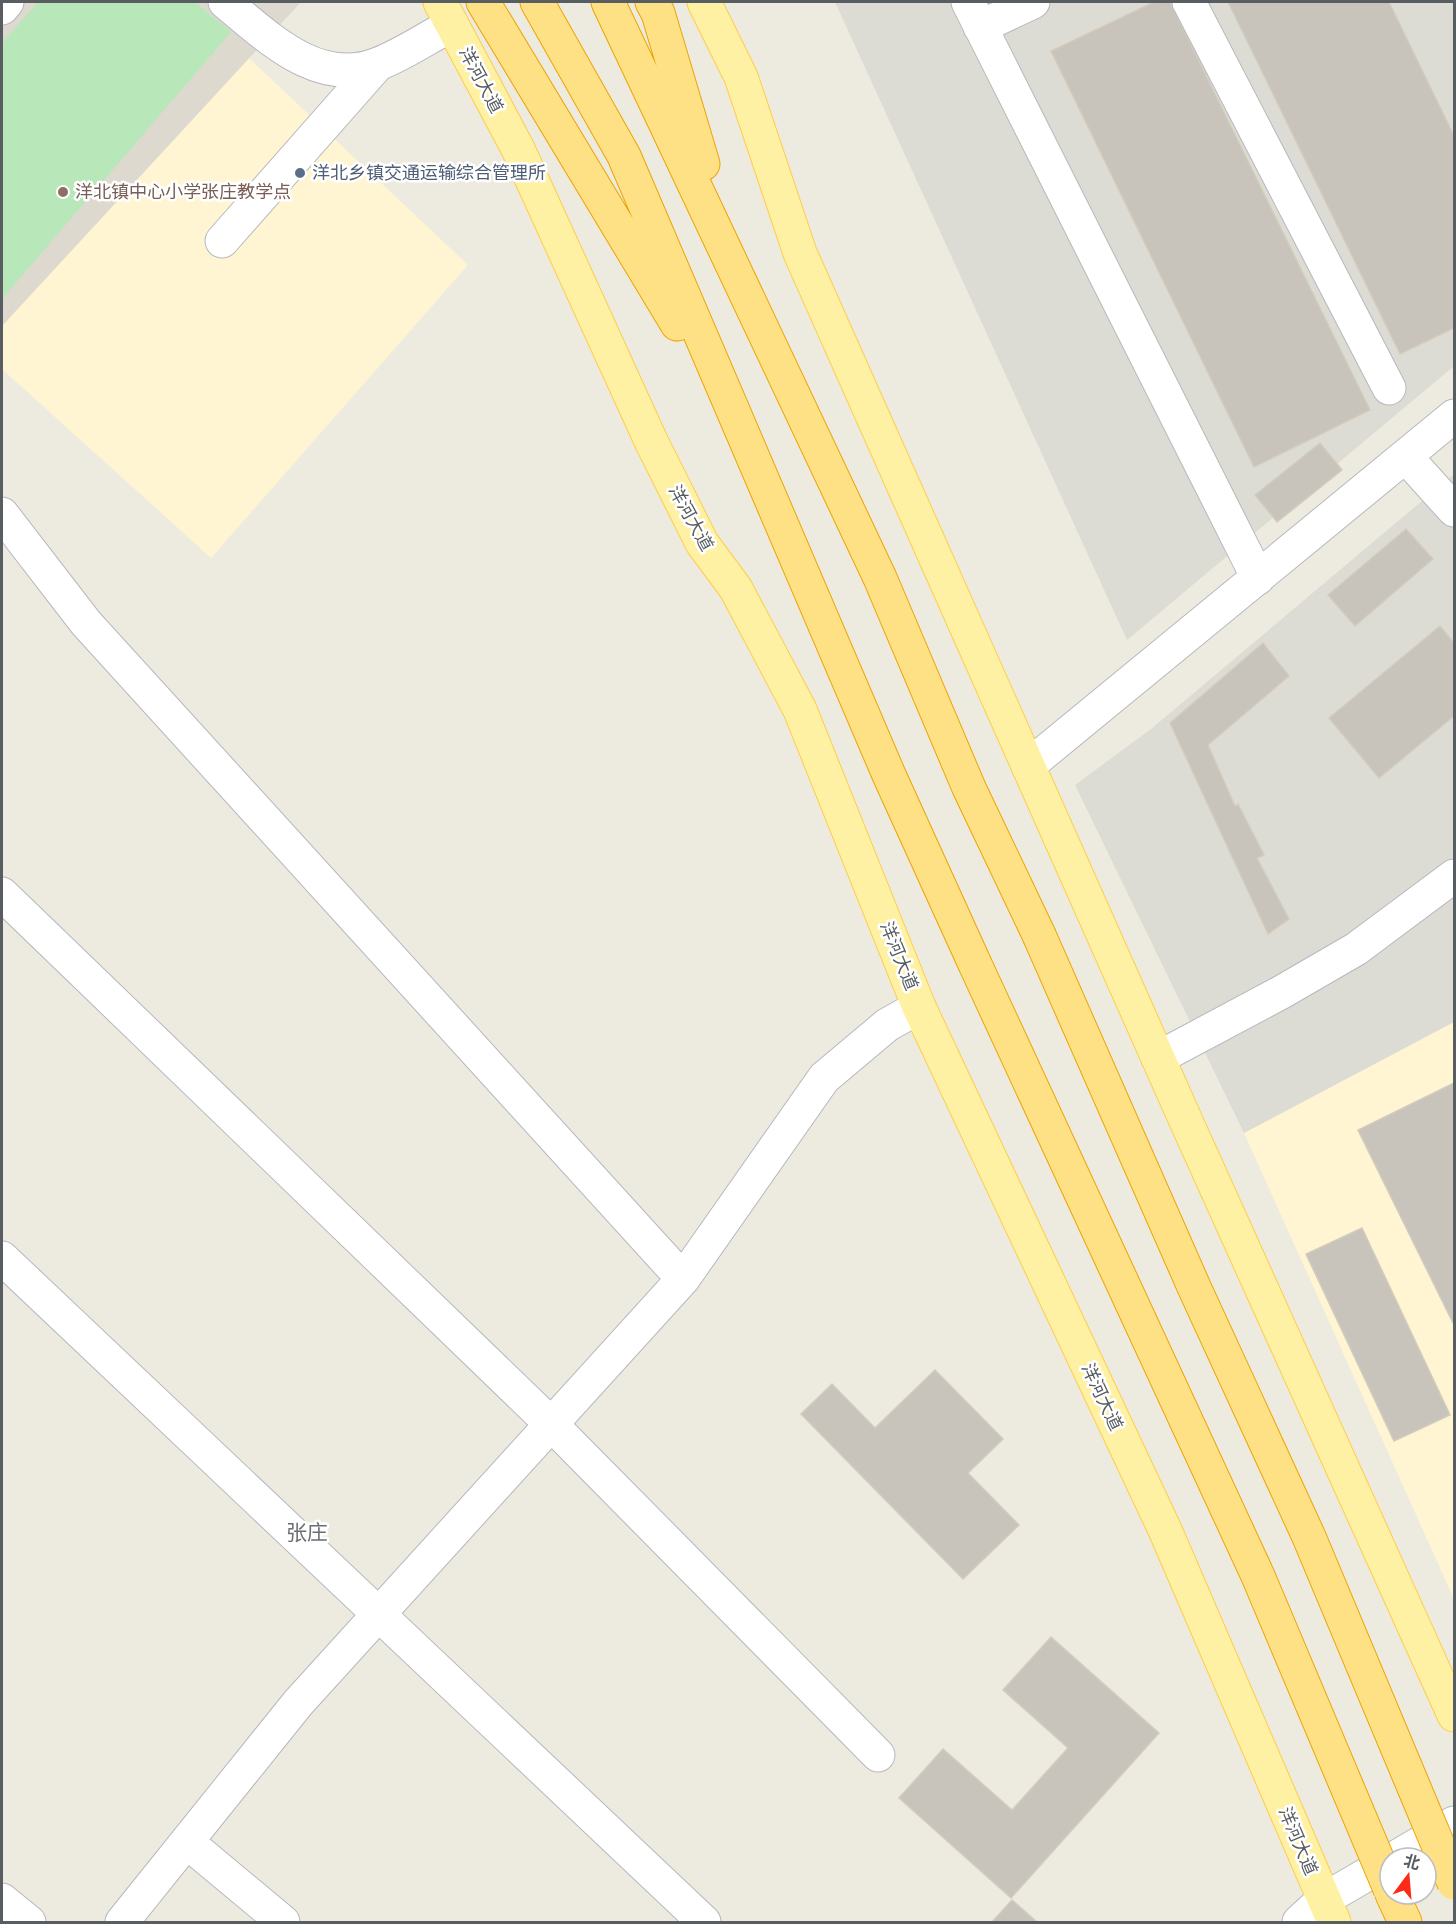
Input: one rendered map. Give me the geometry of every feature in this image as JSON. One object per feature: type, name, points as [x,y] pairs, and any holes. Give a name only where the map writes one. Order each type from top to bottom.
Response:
[{"type":"highway","points":[[483,2],[741,430]]},
{"type":"highway","points":[[537,2],[624,156],[890,775],[1258,1576],[1378,1860]]},
{"type":"highway","points":[[608,2],[880,578],[969,788],[1039,935],[1194,1287],[1309,1537],[1455,1883]]},
{"type":"highway","points":[[652,2],[658,13],[734,266]]},
{"type":"highway","points":[[1397,1906],[1405,1923]]},
{"type":"main road","points":[[704,2],[741,77],[800,253],[1158,1058],[1455,1715]]},
{"type":"main road","name":"洋河大道","points":[[446,13],[518,149],[651,441],[702,543],[736,589],[800,710],[919,1007],[1165,1530],[1328,1911]]},
{"type":"street","points":[[2,8],[7,2]]},
{"type":"street","points":[[225,2],[286,52],[325,68],[350,71],[378,64]]},
{"type":"street","points":[[1033,2],[974,14],[1258,578]]},
{"type":"street","points":[[1189,2],[1389,388]]},
{"type":"street","points":[[222,241],[378,64],[446,13]]},
{"type":"street","points":[[1028,766],[1455,416]]},
{"type":"street","points":[[1406,457],[1455,510]]},
{"type":"street","points":[[2,514],[86,623],[683,1279]]},
{"type":"street","points":[[1158,1058],[1280,993],[1356,949],[1455,876]]},
{"type":"street","points":[[2,894],[550,1424],[878,1755]]},
{"type":"street","points":[[122,1923],[298,1703],[683,1279],[824,1077],[887,1025],[919,1007]]},
{"type":"street","points":[[2,1258],[704,1923]]},
{"type":"street","points":[[1416,1846],[1455,1823]]},
{"type":"street","points":[[187,1842],[283,1923]]},
{"type":"street","points":[[1299,1923],[1328,1911],[1378,1871]]},
{"type":"street","points":[[2,1900],[29,1923]]},
{"type":"shaded area","name":"洋北镇中心小学张庄教学点","points":[[2,2],[301,2],[2,326]]},
{"type":"shaded area","points":[[835,2],[1454,2],[1454,366],[1127,640]]},
{"type":"shaded area","points":[[249,58],[468,265],[211,558],[2,369],[2,326]]},
{"type":"shaded area","points":[[1454,474],[1454,1022],[1244,1133],[1075,785],[1151,729]]},
{"type":"shaded area","points":[[1454,1022],[1454,1599],[1244,1133]]},
{"type":"green space","name":"洋北镇中心小学张庄教学点","points":[[38,2],[195,2],[231,32],[2,299],[2,43]]},
{"type":"building","points":[[1154,2],[1170,2],[1370,410],[1254,467],[1051,51]]},
{"type":"building","points":[[1228,2],[1389,2],[1454,136],[1454,328],[1400,354]]},
{"type":"building","points":[[1320,443],[1342,470],[1277,522],[1255,495]]},
{"type":"building","points":[[1406,529],[1433,559],[1355,626],[1328,595]]},
{"type":"building","points":[[1440,626],[1454,643],[1454,716],[1379,778],[1329,718]]},
{"type":"building","points":[[1263,643],[1289,676],[1208,745],[1235,806],[1238,804],[1264,855],[1257,858],[1289,919],[1268,934],[1170,723]]},
{"type":"building","points":[[1454,1083],[1454,1325],[1358,1130]]},
{"type":"building","points":[[1362,1228],[1450,1415],[1394,1441],[1306,1254]]},
{"type":"building","points":[[935,1370],[1003,1439],[968,1473],[1019,1525],[963,1579],[801,1414],[832,1384],[875,1428]]},
{"type":"building","points":[[1051,1637],[1159,1733],[1011,1898],[899,1798],[943,1749],[1012,1810],[1068,1748],[1003,1690]]},
{"type":"building","points":[[1012,1900],[1037,1922],[992,1922]]},
{"type":"place","name":"洋北乡镇交通运输综合管理所","points":[[300,173]]},
{"type":"place","name":"洋北镇中心小学张庄教学点","points":[[63,192]]},
{"type":"district","name":"张庄","points":[[307,1533]]}]
